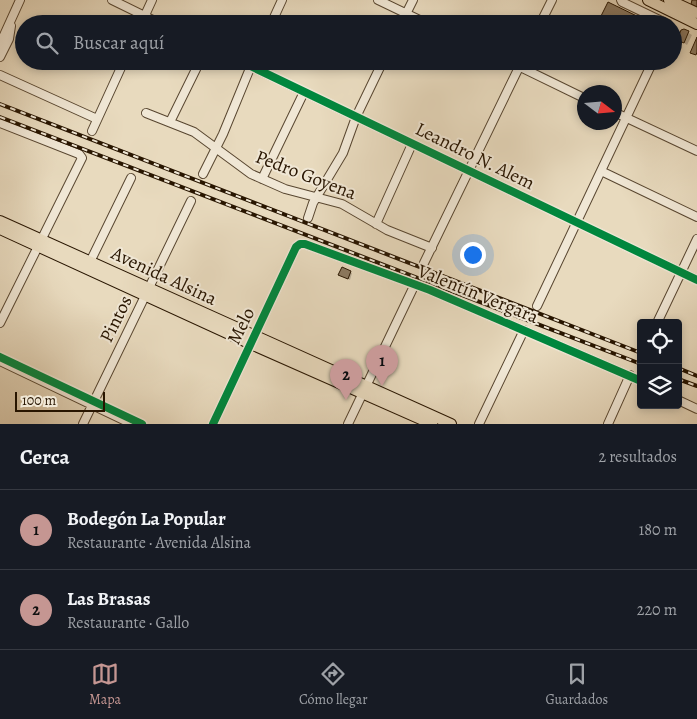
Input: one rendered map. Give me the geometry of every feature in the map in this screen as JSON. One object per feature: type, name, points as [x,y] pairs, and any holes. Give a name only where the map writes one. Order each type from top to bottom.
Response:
[{"type":"main road","points":[[648,0],[680,6],[697,24]]},
{"type":"main road","points":[[669,0],[697,14]]},
{"type":"main road","name":"Avenida Alsina","points":[[0,221],[39,243],[364,390],[432,424]]},
{"type":"main road","name":"Avenida Alsina","points":[[0,229],[90,262],[147,292]]},
{"type":"main road","name":"Avenida Alsina","points":[[364,390],[451,424]]},
{"type":"street","points":[[0,44],[20,0]]},
{"type":"street","points":[[112,0],[143,15]]},
{"type":"street","points":[[145,15],[152,0]]},
{"type":"street","points":[[275,15],[282,0]]},
{"type":"street","points":[[378,0],[406,14],[413,0]]},
{"type":"street","points":[[544,15],[552,0]]},
{"type":"street","points":[[620,0],[651,15]]},
{"type":"street","points":[[0,32],[11,21]]},
{"type":"street","points":[[0,57],[11,33],[11,21]]},
{"type":"street","points":[[92,131],[120,70]]},
{"type":"street","points":[[170,122],[196,70]]},
{"type":"street","points":[[203,174],[216,149],[249,70]]},
{"type":"street","name":"Leandro N. Alem","points":[[263,70],[304,92],[697,280]]},
{"type":"street","points":[[308,218],[317,197],[343,153],[356,117],[379,70]]},
{"type":"street","points":[[424,263],[518,70]]},
{"type":"street","points":[[532,70],[577,94]]},
{"type":"street","points":[[537,306],[650,70]]},
{"type":"street","points":[[0,75],[97,120]]},
{"type":"street","points":[[262,179],[304,92]]},
{"type":"street","name":"Pedro Goyena","points":[[146,113],[194,132],[239,166],[262,179],[285,189],[342,204],[376,224],[432,248]]},
{"type":"street","points":[[622,116],[697,152]]},
{"type":"street","points":[[0,123],[79,154],[82,158],[0,323]]},
{"type":"street","points":[[376,224],[412,144]]},
{"type":"street","points":[[601,170],[697,217]]},
{"type":"street","points":[[90,262],[131,178]]},
{"type":"street","name":"Pintos","points":[[83,424],[191,201]]},
{"type":"street","points":[[659,319],[697,239]]},
{"type":"street","name":"Valentín Vergara","points":[[300,244],[305,244],[415,284],[637,379]]},
{"type":"street","name":"Melo","points":[[213,424],[296,247],[300,244]]},
{"type":"street","points":[[348,424],[415,284]]},
{"type":"street","points":[[479,424],[524,330]]},
{"type":"street","points":[[0,361],[132,424]]},
{"type":"street","points":[[608,424],[630,376]]},
{"type":"street","points":[[682,402],[697,409]]},
{"type":"building","points":[[692,0],[697,0],[697,7],[691,4]]},
{"type":"building","points":[[608,2],[635,15],[602,15]]},
{"type":"building","points":[[682,30],[689,31],[684,43],[682,42]]},
{"type":"building","points":[[697,37],[697,52],[696,55],[690,53]]},
{"type":"building","points":[[342,267],[351,271],[348,279],[338,275]]},
{"type":"railway","points":[[0,104],[637,351]]},
{"type":"railway","points":[[0,117],[637,362]]},
{"type":"railway","points":[[682,370],[697,376]]},
{"type":"railway","points":[[682,380],[697,386]]},
{"type":"cycle path","points":[[259,70],[697,280]]},
{"type":"cycle path","points":[[213,424],[296,247],[300,244],[305,244],[430,290],[637,379]]},
{"type":"cycle path","points":[[0,357],[142,424]]},
{"type":"place","name":"Bodegón La Popular","points":[[382,386]]},
{"type":"place","name":"Las Brasas","points":[[346,400]]}]
